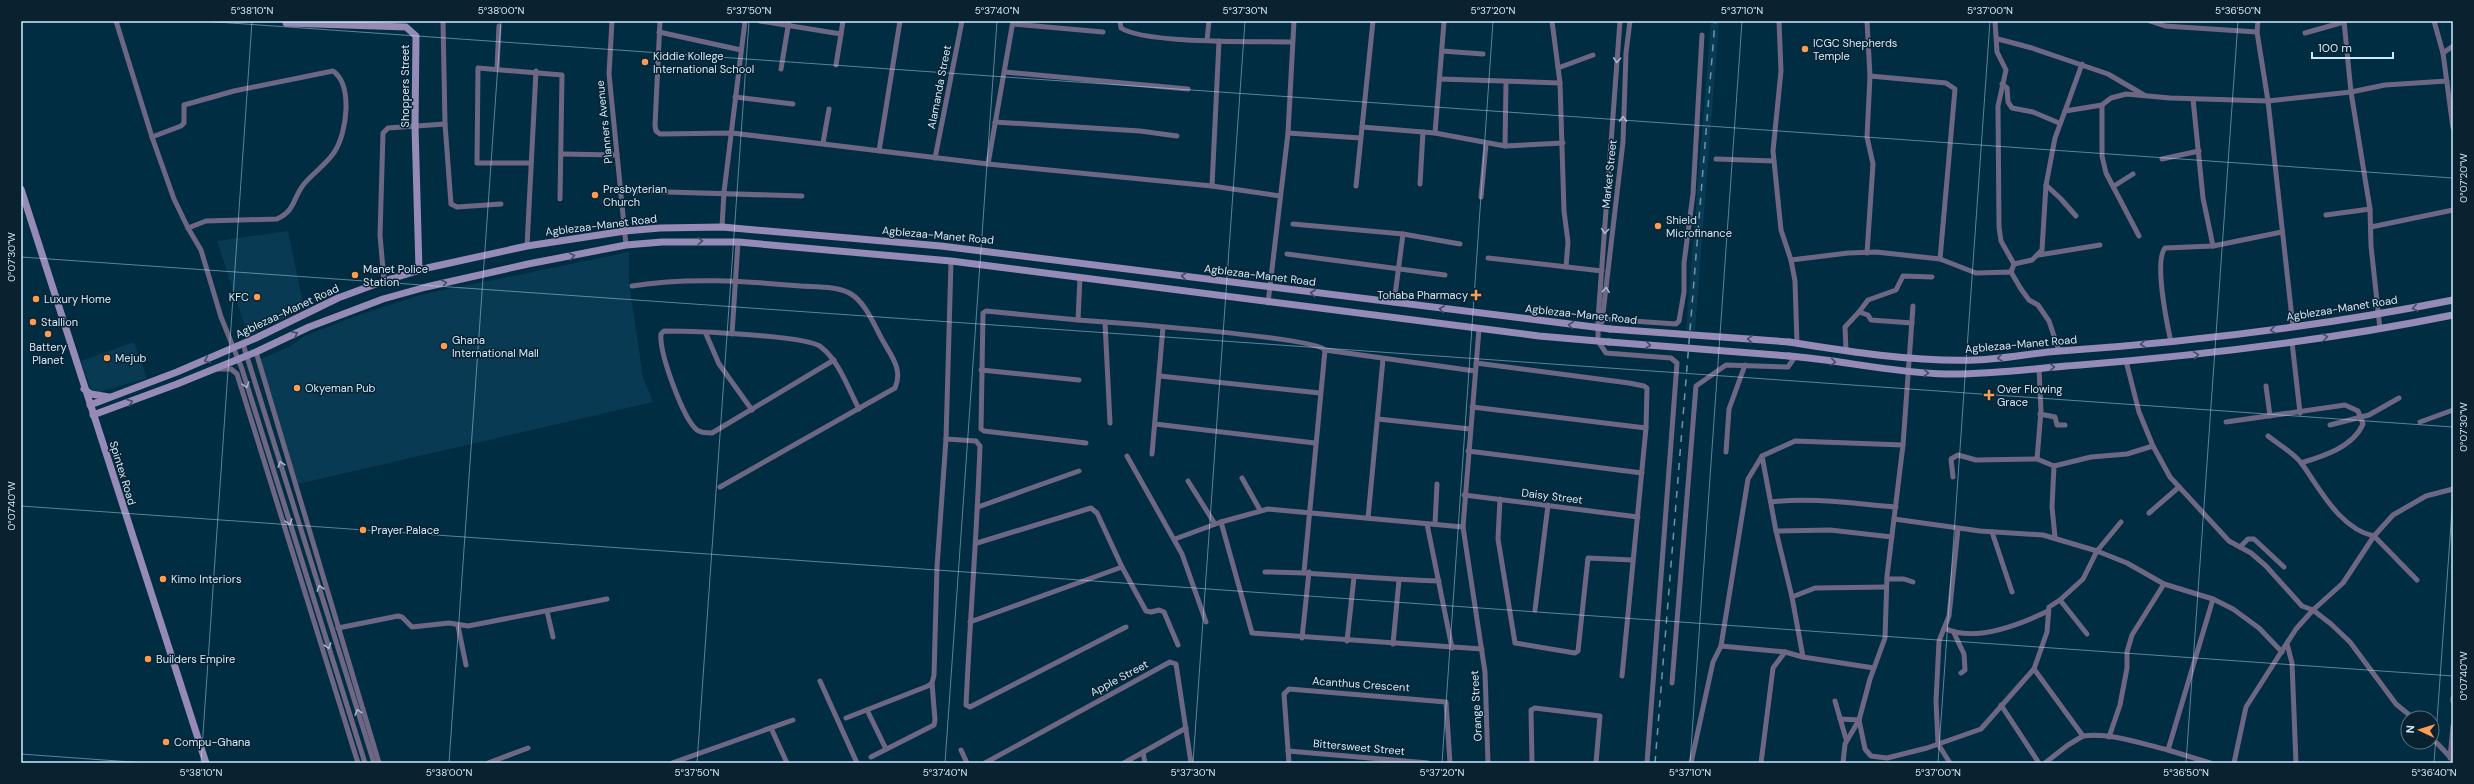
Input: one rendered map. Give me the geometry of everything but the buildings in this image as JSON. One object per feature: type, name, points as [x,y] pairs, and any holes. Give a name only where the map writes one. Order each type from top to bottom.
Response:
[{"type":"main road","name":"Shoppers Street","points":[[286,23],[322,22],[406,27],[413,31],[416,36],[415,126],[419,270]]},
{"type":"main road","name":"Spintex Road","points":[[21,189],[84,389],[206,763]]},
{"type":"main road","name":"Agblezaa-Manet Road","points":[[90,405],[230,350],[338,298],[384,281],[419,270],[527,246],[625,231],[722,227],[941,246],[1599,328],[1789,342],[1909,358],[1976,360],[2059,351],[2171,342],[2379,315],[2453,300]]},
{"type":"main road","name":"Agblezaa-Manet Road","points":[[93,415],[216,369],[309,327],[383,299],[426,287],[626,245],[680,242],[738,242],[951,261],[1479,329],[1609,342],[1792,356],[1909,372],[1989,374],[2039,368]]},
{"type":"main road","points":[[2039,368],[2178,358],[2380,329],[2453,315]]},
{"type":"main road","points":[[256,338],[258,351]]},
{"type":"main road","points":[[230,350],[234,361]]},
{"type":"main road","points":[[84,389],[94,395],[111,398]]},
{"type":"main road","points":[[97,426],[109,409]]},
{"type":"street","points":[[116,21],[152,137],[188,228],[201,250],[230,350]]},
{"type":"street","points":[[443,21],[445,124],[451,204],[457,206],[501,204]]},
{"type":"street","name":"Planners Avenue","points":[[612,21],[609,74],[626,245]]},
{"type":"street","points":[[660,21],[656,131],[665,134],[732,133],[988,164],[1212,186],[1280,196]]},
{"type":"street","points":[[722,227],[724,192],[744,21]]},
{"type":"street","points":[[760,21],[789,24],[841,34]]},
{"type":"street","points":[[836,66],[843,21]]},
{"type":"street","points":[[879,151],[900,21]]},
{"type":"street","name":"Alamanda Street","points":[[935,158],[962,21]]},
{"type":"street","points":[[1120,21],[1121,28],[1132,33],[1153,37],[1292,42]]},
{"type":"street","points":[[1207,40],[1208,21]]},
{"type":"street","points":[[1268,303],[1288,133],[1294,21]]},
{"type":"street","points":[[1356,186],[1372,21]]},
{"type":"street","points":[[1552,21],[1560,83],[1564,211],[1568,242],[1566,267]]},
{"type":"street","name":"Market Street","points":[[1598,341],[1598,319],[1620,21]]},
{"type":"street","name":"Market Street","points":[[1599,328],[1604,319],[1623,142],[1626,53],[1630,21]]},
{"type":"street","points":[[1779,21],[1781,71],[1774,125],[1774,161],[1781,230],[1791,260],[1795,281],[1797,344]]},
{"type":"street","points":[[1867,21],[1870,76],[1867,136],[1873,164],[1867,252]]},
{"type":"street","points":[[1995,21],[1998,39],[1997,52],[2006,70],[1998,106],[1999,227],[2001,241],[2014,264]]},
{"type":"street","points":[[2150,21],[2165,26],[2257,32]]},
{"type":"street","points":[[2258,21],[2257,32],[2268,101],[2293,327]]},
{"type":"street","points":[[2305,33],[2344,21],[2348,49],[2351,92],[2370,210],[2371,246],[2380,329]]},
{"type":"street","points":[[2434,21],[2443,53],[2453,128]]},
{"type":"street","points":[[1435,133],[1444,22]]},
{"type":"street","points":[[988,164],[1013,23],[1104,32]]},
{"type":"street","points":[[781,69],[789,24]]},
{"type":"street","points":[[498,68],[499,26]]},
{"type":"street","points":[[659,32],[741,50]]},
{"type":"street","points":[[1604,319],[1676,324],[1679,322],[1693,194],[1702,35]]},
{"type":"street","points":[[1998,39],[2082,64],[2108,74],[2146,96]]},
{"type":"street","points":[[1212,186],[1220,40]]},
{"type":"street","points":[[2443,53],[2453,46]]},
{"type":"street","points":[[1442,51],[1483,54]]},
{"type":"street","points":[[1558,68],[1593,55]]},
{"type":"street","points":[[2039,255],[2044,243],[2046,185],[2059,123],[2065,111],[2082,64]]},
{"type":"street","points":[[530,164],[477,163],[476,72],[478,68],[536,71],[562,75],[562,154],[560,199]]},
{"type":"street","points":[[152,137],[181,126],[184,123],[184,105],[212,97],[327,71],[333,71],[337,74],[345,88],[344,127],[341,140],[335,152],[299,191],[292,208],[285,215],[277,219],[206,222],[188,228]]},
{"type":"street","points":[[527,246],[530,164],[536,71]]},
{"type":"street","points":[[1005,72],[1188,90]]},
{"type":"street","points":[[1870,76],[1946,82],[1956,89],[1940,259]]},
{"type":"street","points":[[1440,79],[1560,83]]},
{"type":"street","points":[[2065,111],[2102,105],[2117,95],[2268,101],[2351,92],[2385,85],[2447,81]]},
{"type":"street","points":[[1505,146],[1506,82]]},
{"type":"street","points":[[2002,84],[2007,88],[2008,102],[2012,108],[2033,112],[2059,123]]},
{"type":"street","points":[[735,97],[793,104]]},
{"type":"street","points":[[2193,99],[2203,198],[2213,246]]},
{"type":"street","points":[[2102,105],[2102,156],[2106,172],[2139,236]]},
{"type":"street","points":[[823,143],[829,109]]},
{"type":"street","points":[[996,122],[1140,131],[1177,136]]},
{"type":"street","points":[[384,281],[380,235],[383,133],[388,128],[445,124]]},
{"type":"street","points":[[1362,127],[1435,133],[1486,144],[1505,146],[1563,143]]},
{"type":"street","points":[[1420,184],[1423,132]]},
{"type":"street","points":[[1288,133],[1360,138]]},
{"type":"street","points":[[1481,197],[1486,144]]},
{"type":"street","points":[[2162,159],[2199,151]]},
{"type":"street","points":[[562,154],[617,155]]},
{"type":"street","points":[[1716,159],[1774,161]]},
{"type":"street","points":[[2114,186],[2133,174]]},
{"type":"street","points":[[2046,185],[2062,199],[2076,216]]},
{"type":"street","points":[[633,191],[724,192],[802,196]]},
{"type":"street","points":[[2326,215],[2370,210]]},
{"type":"street","points":[[2371,227],[2453,210]]},
{"type":"street","points":[[1293,224],[1402,234],[1460,244]]},
{"type":"street","points":[[2171,342],[2162,293],[2163,250],[2169,247],[2213,246],[2282,232]]},
{"type":"street","points":[[1394,303],[1402,234]]},
{"type":"street","points":[[732,334],[738,242]]},
{"type":"street","points":[[2014,264],[2032,260],[2039,255],[2100,245]]},
{"type":"street","points":[[1791,260],[1867,252],[1940,259],[1976,273],[2011,272]]},
{"type":"street","points":[[1287,254],[1445,275]]},
{"type":"street","points":[[1488,258],[1602,271]]},
{"type":"street","points":[[871,757],[934,725],[935,720],[932,683],[934,676],[937,567],[946,439],[951,261]]},
{"type":"street","points":[[2014,264],[2011,272],[2020,289],[2029,300],[2038,305],[2049,321],[2059,351]]},
{"type":"street","points":[[1846,350],[1845,327],[1868,300],[1893,292],[1903,276],[1932,277]]},
{"type":"street","points":[[1078,320],[1080,277]]},
{"type":"street","points":[[632,286],[663,281],[736,280],[831,288],[851,293],[858,299],[896,364],[899,377],[895,388],[720,488]]},
{"type":"street","points":[[1846,739],[1859,720],[1874,668],[1885,638],[1886,586],[1903,445],[1913,306]]},
{"type":"street","points":[[1086,443],[982,430],[982,317],[986,311],[1163,327],[1303,343],[1322,346],[1325,350],[1475,371]]},
{"type":"street","points":[[1858,312],[1868,315],[1871,320],[1912,323]]},
{"type":"street","points":[[1105,322],[1110,423]]},
{"type":"street","points":[[1152,454],[1160,376],[1163,327]]},
{"type":"street","name":"Orange Street","points":[[1479,329],[1464,495],[1463,528],[1482,649],[1487,696],[1488,763]]},
{"type":"street","points":[[834,360],[752,410],[712,432],[705,433],[697,430],[692,423],[672,384],[665,363],[661,334],[664,331],[732,334],[807,341],[819,345],[834,360],[859,409]]},
{"type":"street","points":[[706,334],[719,364],[752,410]]},
{"type":"street","points":[[1598,341],[1606,353],[1671,358],[1678,363],[1647,763]]},
{"type":"street","points":[[2292,342],[2300,412]]},
{"type":"street","points":[[243,344],[374,763]]},
{"type":"street","points":[[1302,638],[1315,443],[1325,350]]},
{"type":"street","points":[[258,351],[338,628],[379,763]]},
{"type":"street","points":[[1672,684],[1694,394],[1699,383],[1726,365],[1788,367],[1792,356]]},
{"type":"street","points":[[1368,518],[1383,359]]},
{"type":"street","points":[[234,361],[242,369],[365,763]]},
{"type":"street","points":[[2126,361],[2139,412],[2153,446],[2170,477],[2229,541],[2266,566],[2302,606],[2313,610],[2350,642],[2396,704],[2403,710]]},
{"type":"street","points":[[1476,363],[1644,386],[1647,391],[1646,428],[1622,676]]},
{"type":"street","points":[[242,369],[250,365]]},
{"type":"street","points":[[1726,452],[1729,409],[1745,365]]},
{"type":"street","points":[[2037,459],[2040,414],[2039,368]]},
{"type":"street","points":[[216,369],[231,369],[237,374],[358,763]]},
{"type":"street","points":[[981,370],[1079,380]]},
{"type":"street","points":[[1160,376],[1320,393]]},
{"type":"street","points":[[2266,386],[2270,416]]},
{"type":"street","points":[[2330,425],[2361,417],[2380,410],[2399,398]]},
{"type":"street","points":[[2226,422],[2300,412],[2344,404],[2358,411],[2363,424],[2359,433],[2352,440],[2323,456],[2301,463]]},
{"type":"street","points":[[1472,407],[1646,428]]},
{"type":"street","points":[[2420,422],[2453,410]]},
{"type":"street","points":[[2040,414],[2055,417],[2057,425],[2066,425]]},
{"type":"street","points":[[1378,419],[1470,429]]},
{"type":"street","points":[[1155,424],[1315,443]]},
{"type":"street","points":[[2268,436],[2301,463],[2316,487],[2349,524],[2364,534],[2374,536],[2417,580]]},
{"type":"street","points":[[946,439],[978,442],[977,543],[970,622],[966,705],[968,707],[1126,627]]},
{"type":"street","points":[[1691,763],[1713,662],[1721,646],[1748,479],[1762,456],[1801,440],[1903,445]]},
{"type":"street","points":[[1953,477],[1951,459],[1958,455],[1981,460],[2037,459],[2054,466],[2091,457],[2127,454],[2153,446]]},
{"type":"street","points":[[1468,451],[1642,473]]},
{"type":"street","points":[[1127,456],[1150,499],[1175,539],[1189,570],[1206,622]]},
{"type":"street","points":[[1762,456],[1776,532],[1792,596],[1804,657]]},
{"type":"street","points":[[2054,466],[2052,507],[2056,537]]},
{"type":"street","points":[[978,507],[1079,471]]},
{"type":"street","points":[[1242,478],[1260,510]]},
{"type":"street","points":[[1188,481],[1215,524]]},
{"type":"street","points":[[1435,524],[1437,484]]},
{"type":"street","points":[[2149,513],[2179,487]]},
{"type":"street","points":[[2234,763],[2246,707],[2296,628],[2313,610],[2343,583],[2374,536],[2393,515],[2426,496],[2453,489]]},
{"type":"street","name":"Daisy Street","points":[[1464,495],[1638,517]]},
{"type":"street","points":[[1500,499],[1498,539],[1515,644],[1575,653],[1578,651],[1588,558],[1633,560]]},
{"type":"street","points":[[1771,502],[1793,500],[1832,501],[1896,508]]},
{"type":"street","points":[[1536,610],[1548,505]]},
{"type":"street","points":[[977,543],[1091,508],[1097,513],[1122,567],[1146,611],[1151,612],[1159,610],[1164,612],[1178,645]]},
{"type":"street","points":[[1175,539],[1215,524],[1260,510],[1310,512],[1463,528]]},
{"type":"street","points":[[1894,519],[1958,529],[2056,537],[2097,551],[2127,563],[2164,584],[2213,599],[2233,609],[2259,628],[2282,652]]},
{"type":"street","points":[[1221,522],[1252,633],[1302,638],[1482,649]]},
{"type":"street","points":[[1859,720],[1865,748],[1871,756],[1887,758],[1938,744],[1980,729],[2034,669],[2047,632],[2048,611],[2054,602],[2060,600],[2082,579],[2097,551],[2120,522]]},
{"type":"street","points":[[1427,524],[1452,648]]},
{"type":"street","points":[[1950,763],[1938,744],[1936,701],[1939,641],[1949,616],[1958,529]]},
{"type":"street","points":[[1776,532],[1830,530],[1892,537]]},
{"type":"street","points":[[1992,532],[2012,592]]},
{"type":"street","points":[[2240,547],[2248,539],[2254,539],[2284,567]]},
{"type":"street","points":[[970,622],[1122,567]]},
{"type":"street","points":[[1265,572],[1306,572],[1354,578],[1439,581]]},
{"type":"street","points":[[1347,641],[1354,578]]},
{"type":"street","points":[[1887,579],[1904,579],[1913,582]]},
{"type":"street","points":[[1393,644],[1399,580]]},
{"type":"street","points":[[2109,737],[2122,698],[2127,668],[2127,652],[2132,635],[2164,584]]},
{"type":"street","points":[[1792,596],[1815,588],[1886,586]]},
{"type":"street","points":[[338,628],[398,616],[402,617],[412,627],[450,623],[458,626],[607,599]]},
{"type":"street","points":[[2168,750],[2213,599]]},
{"type":"street","points":[[2060,600],[2087,634]]},
{"type":"street","points":[[547,611],[553,637]]},
{"type":"street","points":[[1944,628],[1954,633],[2001,629],[2048,611]]},
{"type":"street","points":[[458,626],[466,665]]},
{"type":"street","points":[[1954,633],[1966,662],[1965,670],[1961,673]]},
{"type":"street","points":[[2287,644],[2292,663],[2296,763]]},
{"type":"street","points":[[1721,646],[1786,652],[1804,657],[1874,668]]},
{"type":"street","points":[[1761,763],[1773,668],[1786,652]]},
{"type":"street","name":"Apple Street","points":[[985,763],[1170,662],[1176,664],[1191,763]]},
{"type":"street","points":[[2034,669],[2083,736]]},
{"type":"street","points":[[820,681],[857,763]]},
{"type":"street","points":[[846,718],[932,683]]},
{"type":"street","name":"Acanthus Crescent","points":[[1289,763],[1286,691],[1289,689],[1366,694],[1446,702],[1450,763]]},
{"type":"street","points":[[1835,701],[1846,739],[1843,763]]},
{"type":"street","points":[[2001,705],[2039,763]]},
{"type":"street","points":[[1532,763],[1531,710],[1535,708],[1600,716],[1596,763]]},
{"type":"street","points":[[867,710],[886,749]]},
{"type":"street","points":[[1840,719],[1859,720]]},
{"type":"street","points":[[672,763],[689,760],[793,720]]},
{"type":"street","points":[[2452,759],[2453,726]]},
{"type":"street","points":[[771,728],[786,763]]},
{"type":"street","points":[[1124,763],[1186,728]]},
{"type":"street","points":[[2046,763],[2068,744],[2083,736],[2093,734],[2168,750],[2210,763]]},
{"type":"street","points":[[2440,746],[2452,759]]},
{"type":"street","points":[[488,763],[528,748]]},
{"type":"street","points":[[961,750],[967,763]]},
{"type":"street","name":"Bittersweet Street","points":[[1288,751],[1362,760],[1428,763]]},
{"type":"street","points":[[1143,752],[1146,763]]},
{"type":"shaded area","points":[[1711,21],[1719,21],[1695,330],[1686,331]]},
{"type":"shaded area","points":[[288,231],[304,308],[248,336],[217,241]]},
{"type":"shaded area","points":[[629,252],[629,283],[643,377],[653,402],[298,484],[260,359],[289,347],[305,336],[350,318],[420,295]]},
{"type":"shaded area","points":[[134,342],[147,378],[99,392],[91,389],[81,361]]},
{"type":"railway","points":[[1655,763],[1715,21]]},
{"type":"place","name":"ICGC Shepherds Temple","points":[[1805,49]]},
{"type":"place","name":"Kiddie Kollege International School","points":[[645,62]]},
{"type":"place","name":"Presbyterian Church","points":[[595,195]]},
{"type":"place","name":"Shield Microfinance","points":[[1658,226]]},
{"type":"place","name":"Manet Police Station","points":[[355,275]]},
{"type":"place","name":"Tohaba Pharmacy","points":[[1476,295]]},
{"type":"place","name":"KFC","points":[[257,297]]},
{"type":"place","name":"Luxury Home","points":[[36,299]]},
{"type":"place","name":"Stallion","points":[[33,322]]},
{"type":"place","name":"Battery Planet","points":[[48,334]]},
{"type":"place","name":"Ghana International Mall","points":[[444,346]]},
{"type":"place","name":"Mejub","points":[[107,358]]},
{"type":"place","name":"Okyeman Pub","points":[[297,388]]},
{"type":"place","name":"Over Flowing Grace","points":[[1989,395]]},
{"type":"place","name":"Prayer Palace","points":[[363,530]]},
{"type":"place","name":"Kimo Interiors","points":[[163,579]]},
{"type":"place","name":"Builders Empire","points":[[148,659]]},
{"type":"place","name":"Compu-Ghana","points":[[166,742]]}]
